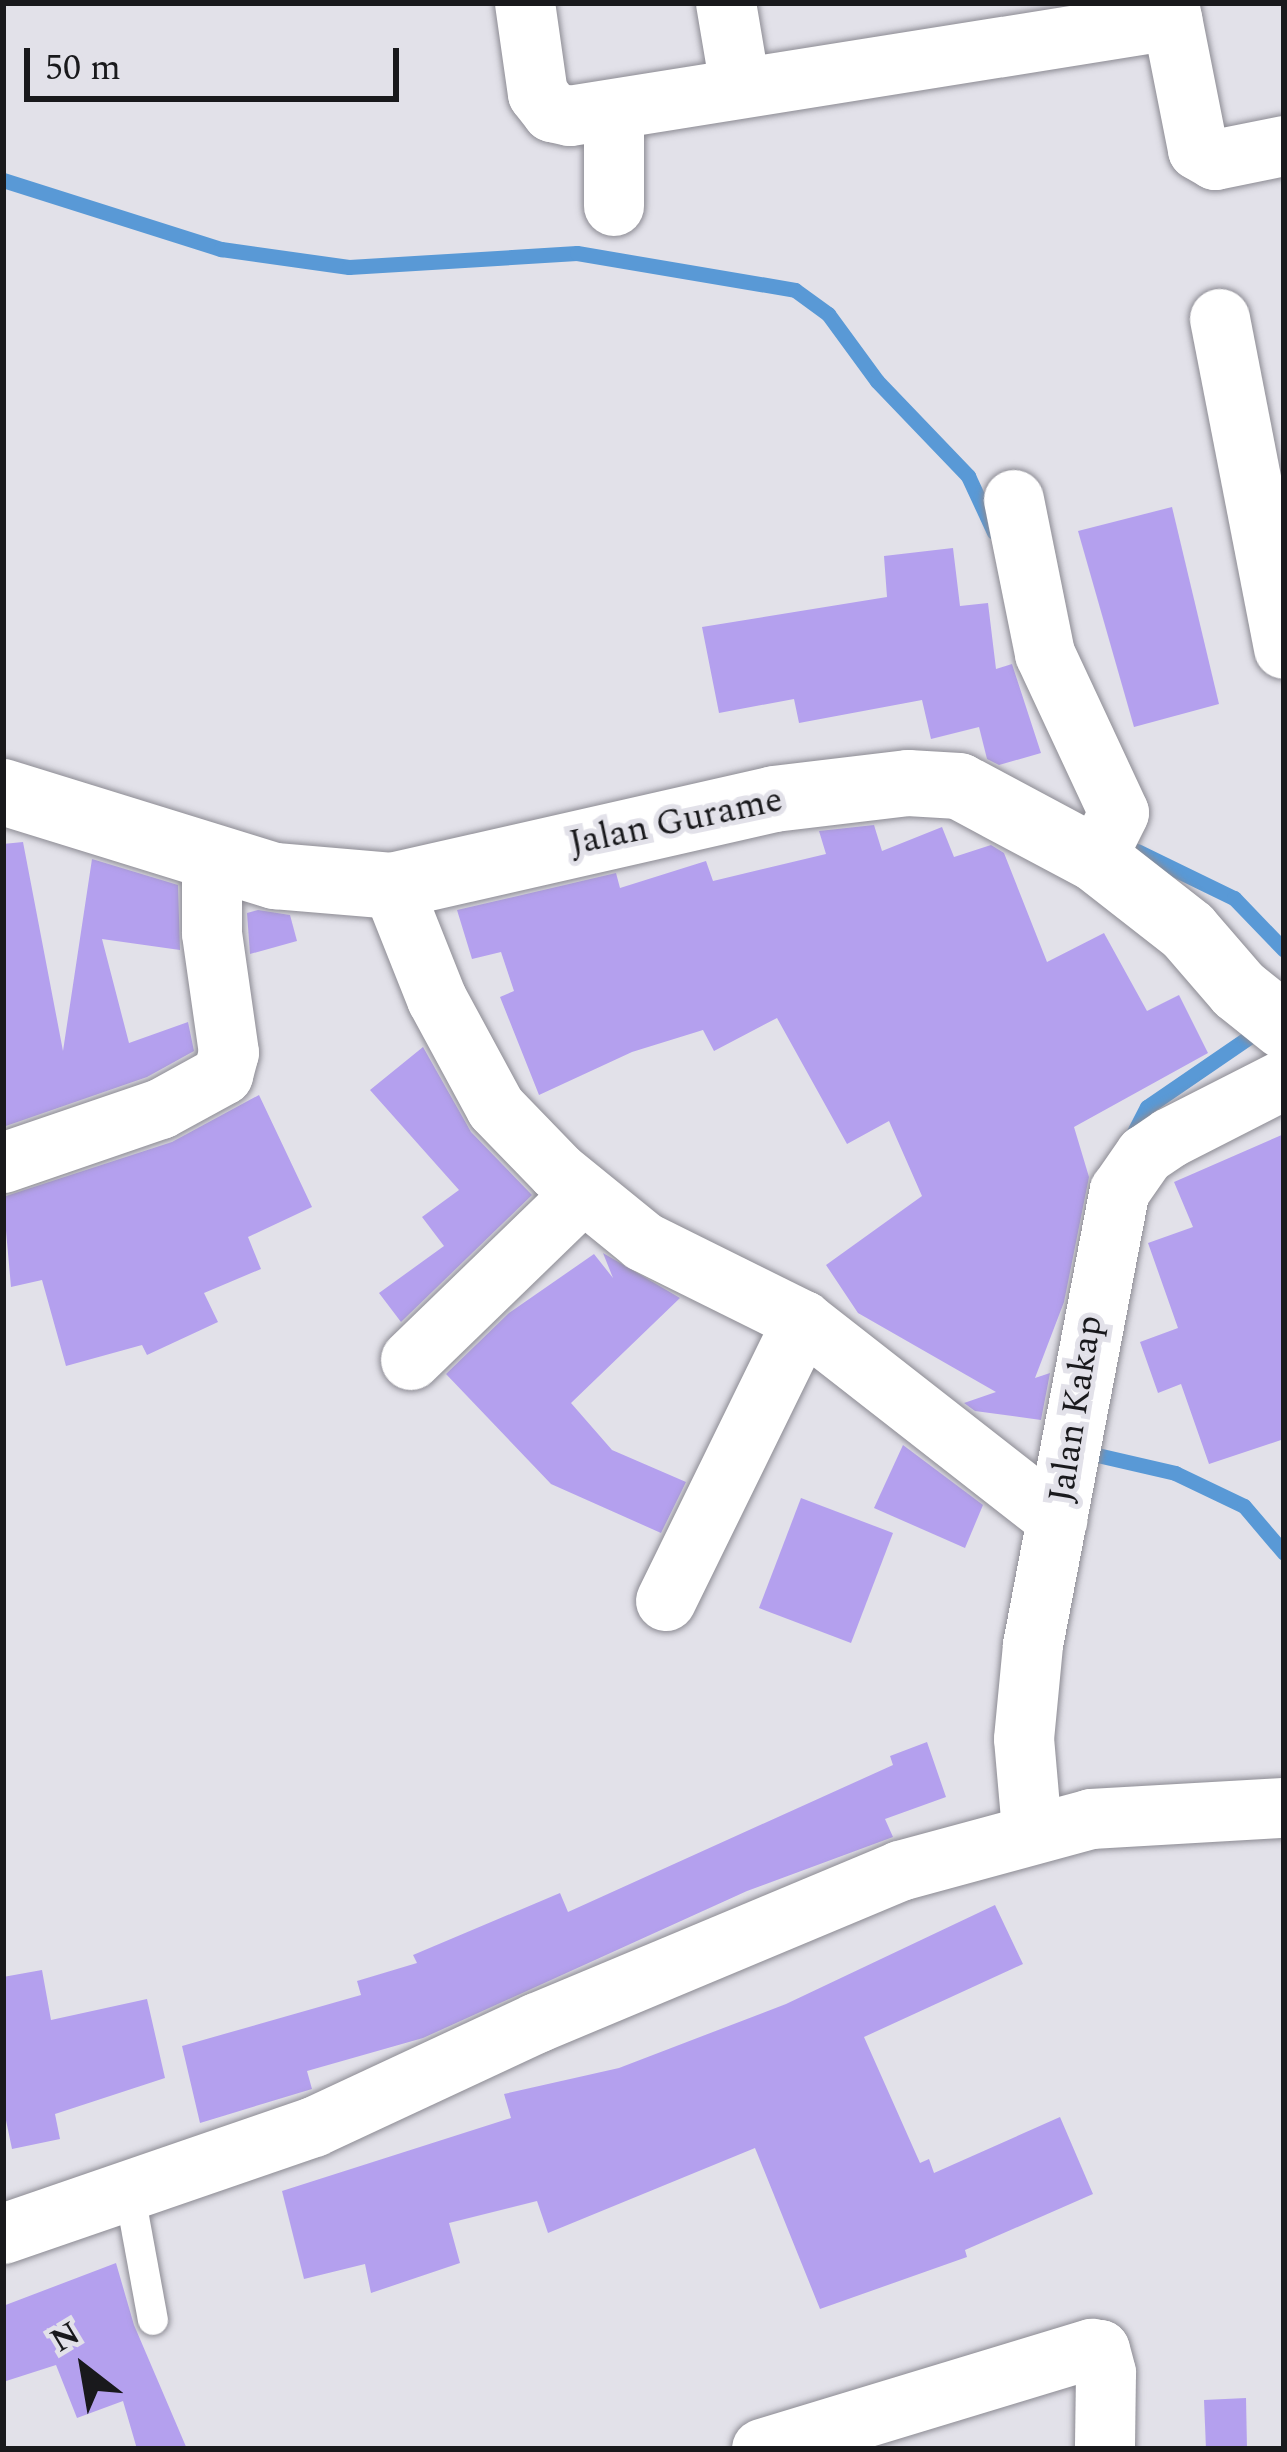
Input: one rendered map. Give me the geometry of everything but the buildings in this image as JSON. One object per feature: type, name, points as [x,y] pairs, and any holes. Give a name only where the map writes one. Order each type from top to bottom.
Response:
[{"type":"street","points":[[525,3],[545,106],[564,116],[1171,11],[1200,154],[1215,160],[1284,146]]},
{"type":"street","points":[[726,3],[740,86]]},
{"type":"street","points":[[614,110],[614,206]]},
{"type":"street","points":[[1220,319],[1280,614]]},
{"type":"street","points":[[1014,500],[1045,654],[1107,839]]},
{"type":"street","name":"Jalan Gurame","points":[[3,792],[212,859],[327,884],[392,886],[774,799],[908,783],[959,786],[1107,839],[1272,1030]]},
{"type":"street","points":[[3,1162],[161,1109],[223,1075],[230,1053],[212,933],[212,859]]},
{"type":"street","points":[[392,886],[429,983],[496,1108],[582,1194],[688,1268],[803,1321],[1066,1471]]},
{"type":"street","name":"Jalan Kakap","points":[[1032,1829],[1027,1696],[1120,1191],[1145,1155],[1272,1030]]},
{"type":"street","points":[[411,1360],[582,1194]]},
{"type":"street","points":[[665,1601],[803,1321]]},
{"type":"street","points":[[3,2234],[130,2195],[417,2083],[537,2023],[818,1904],[1032,1829],[1284,1808]]},
{"type":"street","points":[[762,2449],[1092,2350],[1100,2350],[1106,2373],[1105,2449]]},
{"type":"lane","points":[[130,2195],[152,2320]]},
{"type":"waterway","points":[[3,180],[221,249],[349,267],[577,253],[795,290],[828,314],[877,381],[968,476],[994,532]]},
{"type":"waterway","points":[[1137,851],[1234,898],[1284,950]]},
{"type":"waterway","points":[[1131,1138],[1147,1107],[1261,1029]]},
{"type":"waterway","points":[[1080,1451],[1175,1473],[1244,1506],[1284,1553]]}]
